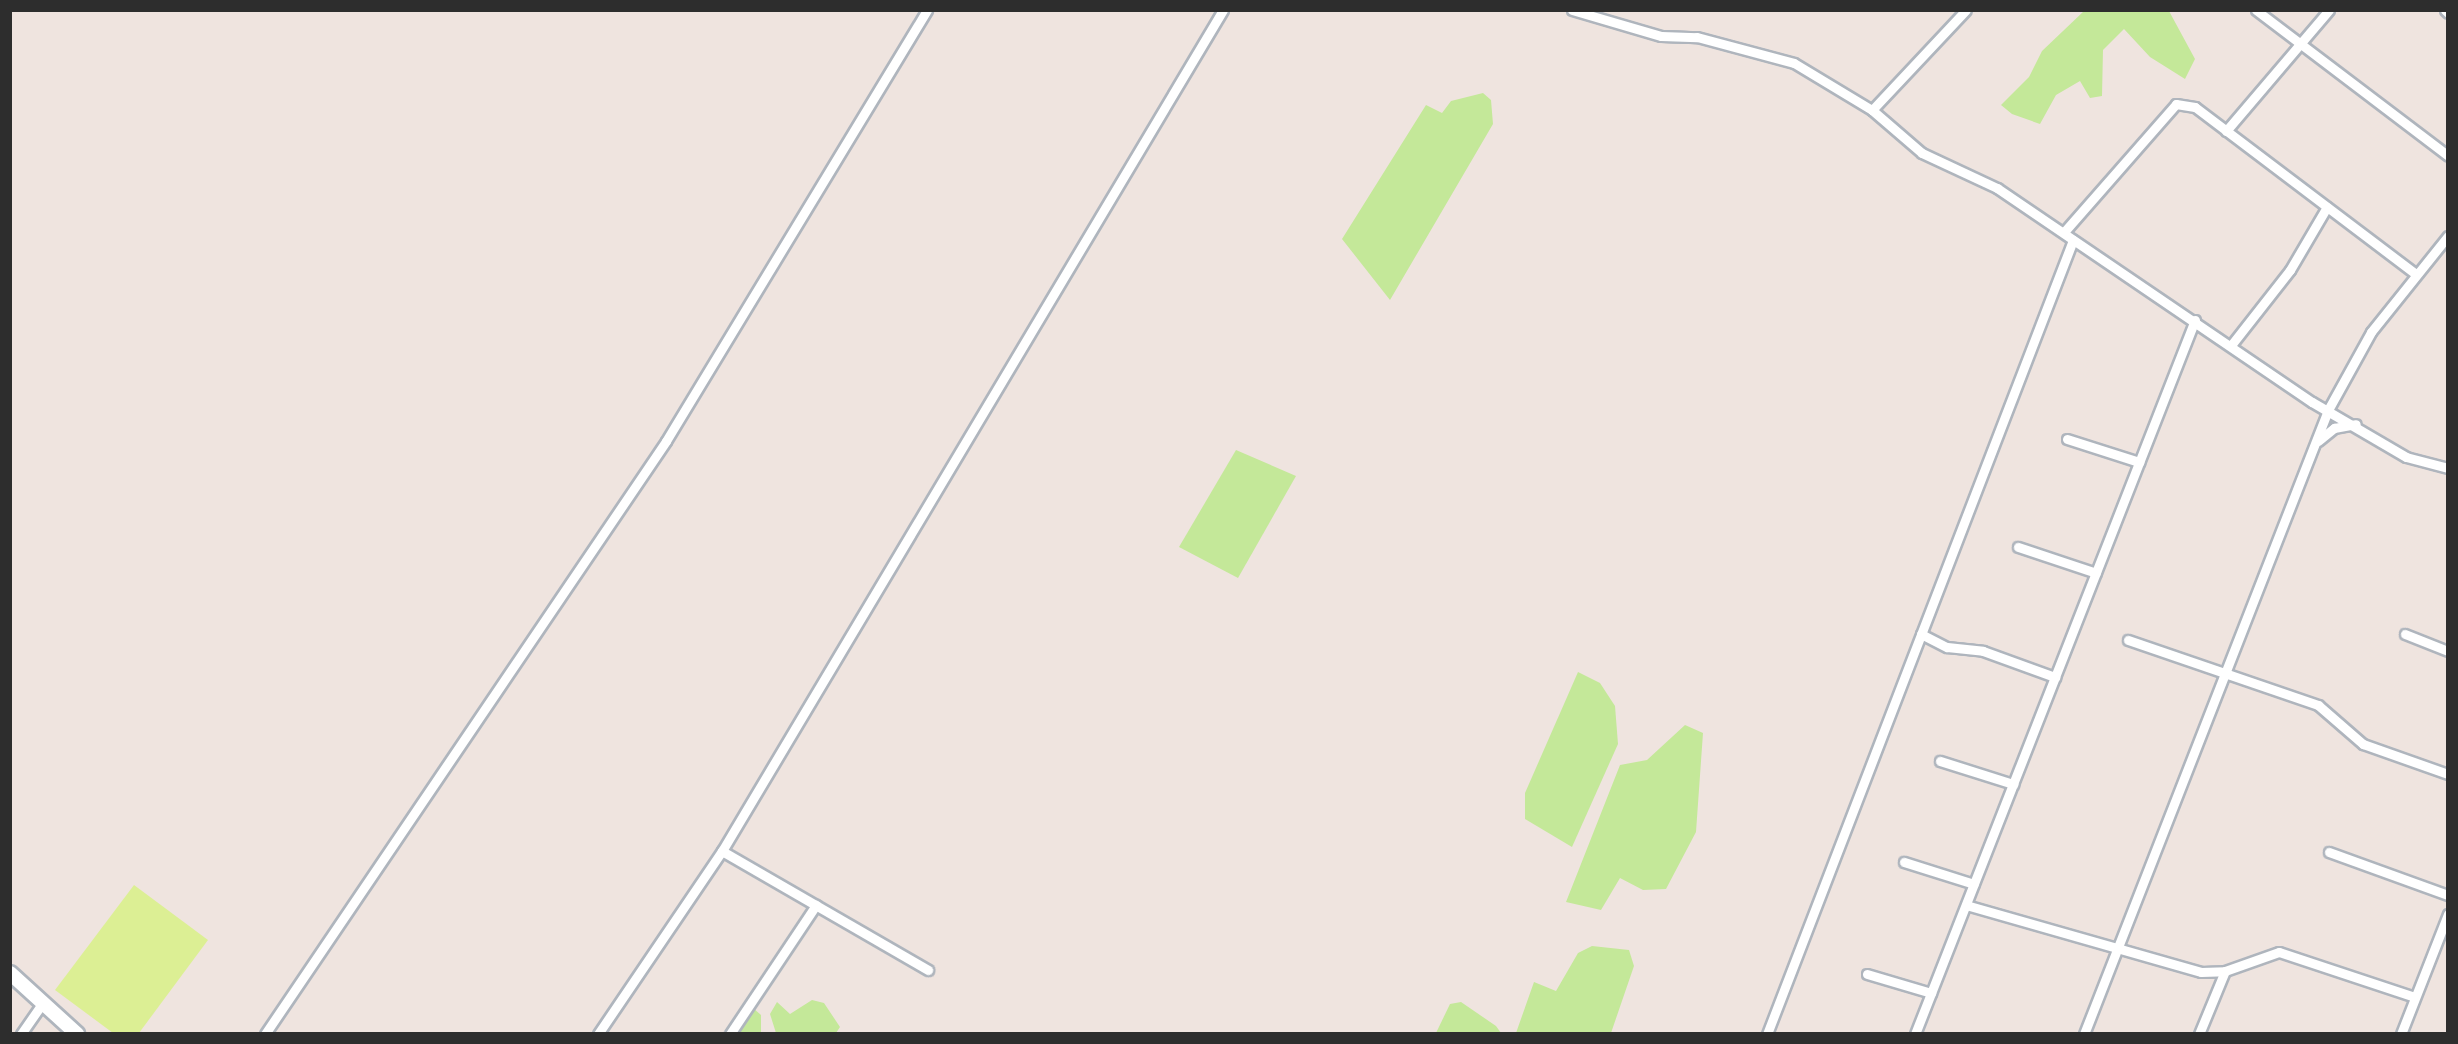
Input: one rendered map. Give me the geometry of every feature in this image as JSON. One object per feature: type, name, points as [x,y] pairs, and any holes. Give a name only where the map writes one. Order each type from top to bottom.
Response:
[{"type":"street","points":[[265,1034],[660,450],[927,10]]},
{"type":"street","points":[[598,1034],[722,851],[1222,10]]},
{"type":"street","points":[[1572,10],[1661,36],[1697,37],[1775,57],[1872,110],[1922,153],[1997,188],[2328,410],[2355,424],[2406,457],[2448,468]]},
{"type":"street","points":[[1872,110],[1966,10]]},
{"type":"street","points":[[2256,10],[2448,156]]},
{"type":"street","points":[[2226,131],[2329,10]]},
{"type":"street","points":[[2064,232],[2176,104],[2195,107],[2416,274]]},
{"type":"street","points":[[2232,344],[2290,270],[2327,207]]},
{"type":"street","points":[[2084,1034],[2328,410],[2371,332],[2448,236]]},
{"type":"street","points":[[1767,1034],[2073,240]]},
{"type":"street","points":[[1915,1034],[2195,320]]},
{"type":"street","points":[[2316,442],[2334,428],[2355,424]]},
{"type":"street","points":[[2067,439],[2139,462]]},
{"type":"street","points":[[2018,547],[2096,573]]},
{"type":"street","points":[[1921,634],[1947,647],[1983,651],[2055,677]]},
{"type":"street","points":[[2405,634],[2448,651]]},
{"type":"street","points":[[2128,640],[2225,676],[2318,705],[2363,744],[2448,774]]},
{"type":"street","points":[[1940,761],[2013,784]]},
{"type":"street","points":[[722,851],[928,970]]},
{"type":"street","points":[[2328,852],[2448,896]]},
{"type":"street","points":[[1904,862],[1974,884]]},
{"type":"street","points":[[1966,904],[2061,930],[2117,952],[2201,972],[2225,970],[2279,952],[2415,997]]},
{"type":"street","points":[[730,1034],[816,905]]},
{"type":"street","points":[[2401,1034],[2448,914]]},
{"type":"street","points":[[2199,1034],[2225,970]]},
{"type":"street","points":[[10,973],[44,1001],[77,1034]]},
{"type":"street","points":[[1867,974],[1931,993]]},
{"type":"street","points":[[21,1034],[44,1001]]},
{"type":"green space","points":[[2084,11],[2169,11],[2195,59],[2185,79],[2150,57],[2124,29],[2103,50],[2102,96],[2090,98],[2080,81],[2056,95],[2040,124],[2012,114],[2001,105],[2029,77],[2042,51]]},
{"type":"green space","points":[[1483,93],[1491,100],[1493,124],[1390,300],[1342,239],[1426,105],[1442,113],[1451,101]]},
{"type":"green space","points":[[1236,450],[1296,476],[1238,578],[1179,547]]},
{"type":"green space","points":[[1578,672],[1600,683],[1615,706],[1618,744],[1572,847],[1525,819],[1525,793]]},
{"type":"green space","points":[[1685,725],[1703,733],[1696,832],[1666,889],[1643,890],[1620,878],[1601,910],[1566,902],[1620,765],[1647,760]]},
{"type":"green space","points":[[134,885],[208,940],[139,1033],[113,1033],[55,990]]},
{"type":"green space","points":[[1592,946],[1629,950],[1634,966],[1611,1033],[1516,1033],[1534,982],[1556,991],[1578,953]]},
{"type":"green space","points":[[812,1000],[824,1003],[840,1027],[836,1033],[776,1033],[770,1014],[777,1002],[790,1014]]},
{"type":"green space","points":[[1461,1002],[1496,1026],[1501,1033],[1436,1033],[1450,1004]]},
{"type":"green space","points":[[753,1008],[761,1015],[761,1033],[735,1034]]}]
